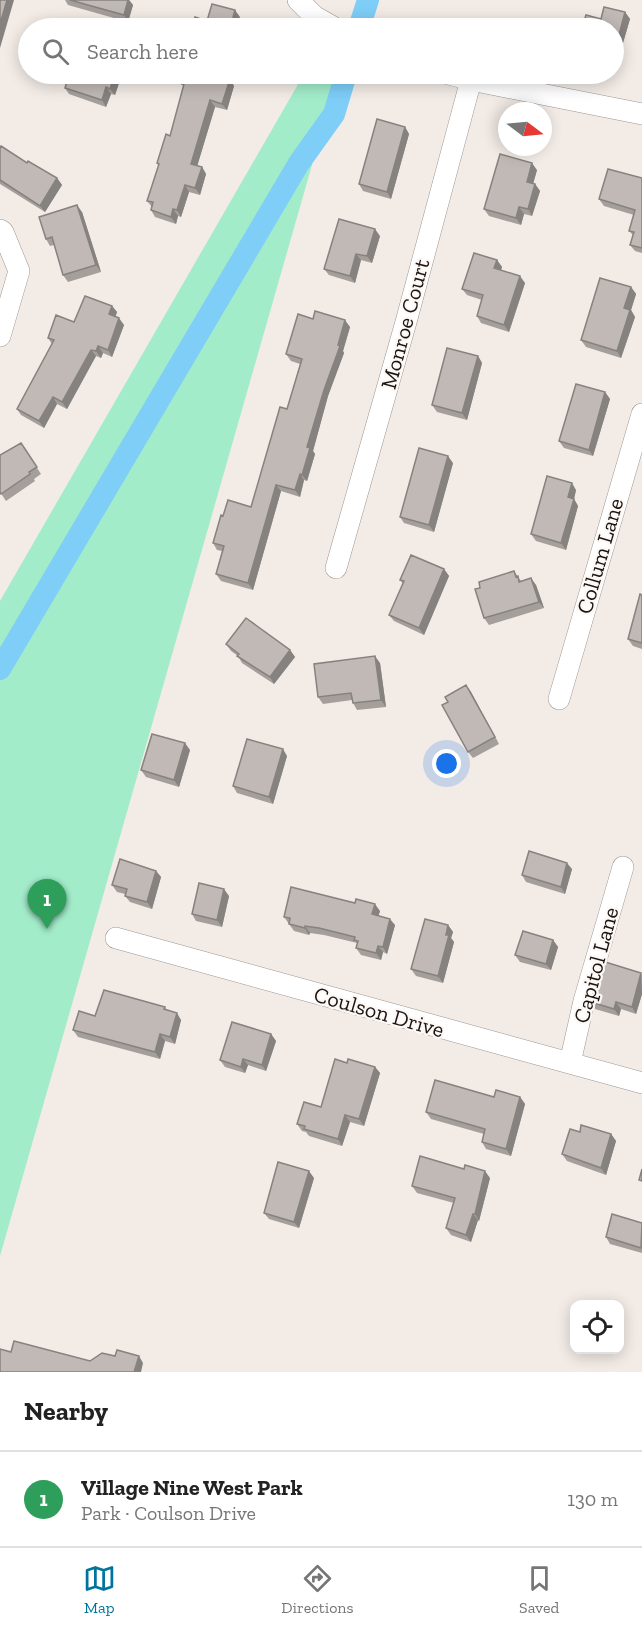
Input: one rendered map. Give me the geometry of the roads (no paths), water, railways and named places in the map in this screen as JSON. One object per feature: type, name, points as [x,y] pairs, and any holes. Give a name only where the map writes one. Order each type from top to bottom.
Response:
[{"type":"street","points":[[298,0],[318,18]]},
{"type":"street","name":"Monroe Court","points":[[336,568],[406,322],[470,84]]},
{"type":"street","points":[[491,84],[642,114]]},
{"type":"street","points":[[0,230],[3,232],[19,271],[0,336]]},
{"type":"street","name":"Collum Lane","points":[[559,699],[642,414]]},
{"type":"street","name":"Capitol Lane","points":[[570,1063],[584,1000],[623,867]]},
{"type":"street","name":"Coulson Drive","points":[[116,938],[533,1055],[642,1083]]},
{"type":"waterway","points":[[362,18],[368,0]]},
{"type":"waterway","points":[[0,669],[299,163],[334,114],[343,84]]},
{"type":"place","name":"Village Nine West Park","points":[[47,929]]}]
